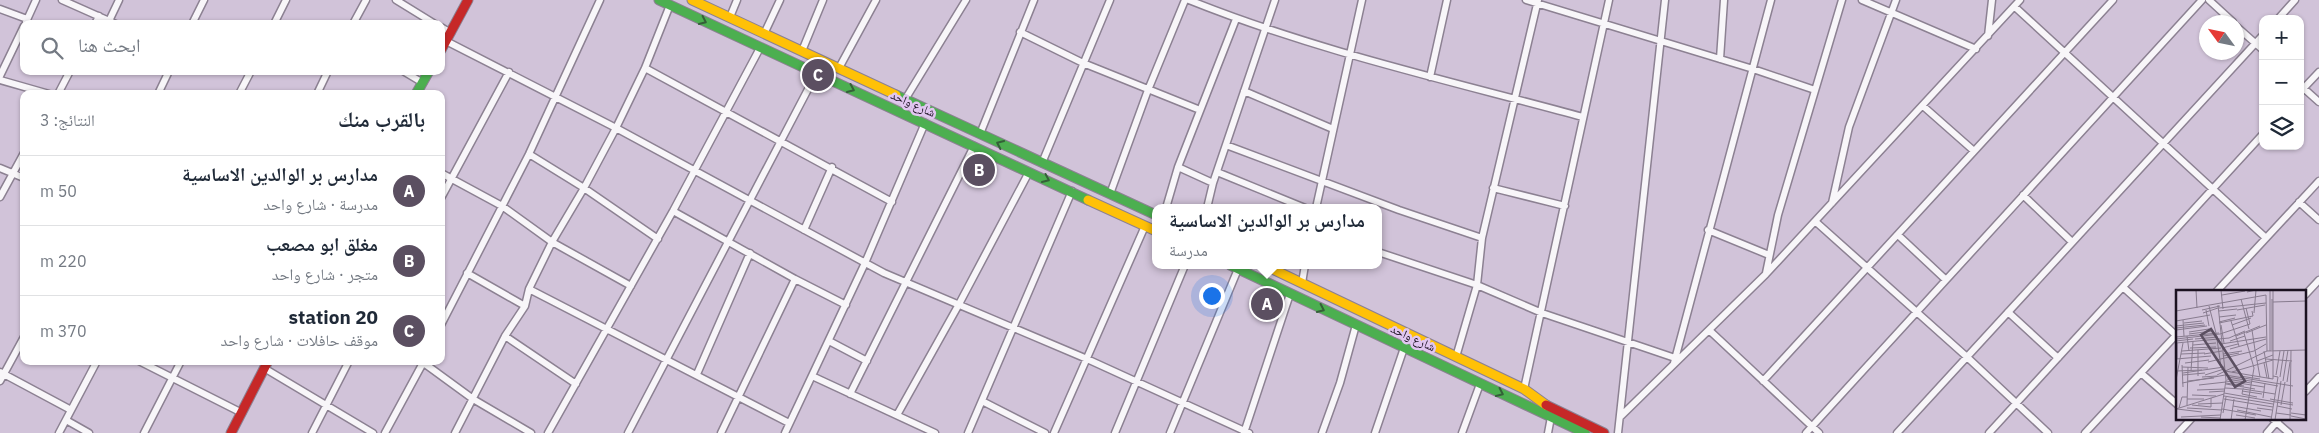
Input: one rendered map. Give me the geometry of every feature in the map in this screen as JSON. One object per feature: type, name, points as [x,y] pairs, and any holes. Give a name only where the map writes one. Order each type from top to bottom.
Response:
[{"type":"street","points":[[26,20],[36,0]]},
{"type":"street","points":[[62,0],[108,20]]},
{"type":"street","points":[[113,20],[119,0]]},
{"type":"street","points":[[194,20],[204,0]]},
{"type":"street","points":[[276,20],[286,0]]},
{"type":"street","points":[[355,20],[366,0]]},
{"type":"street","points":[[396,0],[428,20]]},
{"type":"street","points":[[468,0],[446,41],[616,128],[749,202],[906,284],[1087,359],[1246,433],[1290,294]]},
{"type":"street","points":[[445,310],[467,273],[529,154],[600,0]]},
{"type":"street","name":"شارع واحد","points":[[659,0],[1152,229]]},
{"type":"street","name":"شارع واحد","points":[[692,0],[1152,213]]},
{"type":"street","points":[[730,17],[737,0]]},
{"type":"street","points":[[764,34],[780,0]]},
{"type":"street","points":[[802,51],[823,0]]},
{"type":"street","points":[[839,68],[876,0]]},
{"type":"street","points":[[906,98],[966,0]]},
{"type":"street","points":[[980,134],[1034,0]]},
{"type":"street","points":[[1042,163],[1110,0]]},
{"type":"street","points":[[1110,194],[1148,90],[1185,0]]},
{"type":"street","points":[[1189,0],[1265,30],[1430,77],[1583,117]]},
{"type":"street","points":[[1208,204],[1213,183],[1275,0]]},
{"type":"street","points":[[1317,204],[1362,0]]},
{"type":"street","points":[[1430,77],[1447,0]]},
{"type":"street","points":[[1526,0],[1538,2],[1604,25],[1753,69],[1815,90]]},
{"type":"street","points":[[1524,389],[1609,0]]},
{"type":"street","points":[[1618,433],[1662,42],[1665,0]]},
{"type":"street","points":[[1720,59],[1724,0]]},
{"type":"street","points":[[1673,365],[1771,0]]},
{"type":"street","points":[[1766,274],[1778,215],[1842,0]]},
{"type":"street","points":[[1862,0],[1976,49]]},
{"type":"street","points":[[1832,204],[1849,127],[1896,0]]},
{"type":"street","points":[[1988,36],[1992,0]]},
{"type":"street","points":[[1620,417],[1766,274],[1816,222],[2020,0]]},
{"type":"street","points":[[1763,381],[2114,0]]},
{"type":"street","points":[[1806,433],[2202,0]]},
{"type":"street","points":[[2209,0],[2225,15]]},
{"type":"street","points":[[2282,15],[2295,0]]},
{"type":"street","points":[[1456,357],[1477,285],[1482,238],[1538,2]]},
{"type":"street","points":[[455,433],[505,336],[525,306],[529,288],[552,242],[616,128],[645,68],[670,6]]},
{"type":"street","points":[[2014,7],[2214,188],[2266,238]]},
{"type":"street","points":[[0,9],[20,20]]},
{"type":"street","points":[[97,20],[99,16]]},
{"type":"street","points":[[1167,204],[1178,167],[1236,19]]},
{"type":"street","points":[[1020,32],[1083,63],[1200,110]]},
{"type":"street","points":[[2244,33],[2259,46]]},
{"type":"street","points":[[0,76],[20,34]]},
{"type":"street","points":[[1897,433],[2259,39]]},
{"type":"street","points":[[548,433],[674,211],[760,48]]},
{"type":"street","points":[[645,68],[832,167],[892,202]]},
{"type":"street","points":[[445,191],[509,72]]},
{"type":"street","points":[[2304,85],[2319,72]]},
{"type":"street","points":[[628,433],[816,74]]},
{"type":"street","points":[[60,90],[68,75]]},
{"type":"street","points":[[160,90],[167,75]]},
{"type":"street","points":[[241,90],[249,75]]},
{"type":"street","points":[[319,90],[326,75]]},
{"type":"street","points":[[409,75],[422,83]]},
{"type":"street","points":[[418,90],[427,75]]},
{"type":"street","points":[[0,80],[35,90]]},
{"type":"street","points":[[2304,90],[2319,102]]},
{"type":"street","points":[[1244,91],[1333,128]]},
{"type":"street","points":[[1923,106],[1974,151]]},
{"type":"street","points":[[784,433],[846,305],[925,123]]},
{"type":"street","points":[[1989,433],[2124,288],[2259,138]]},
{"type":"street","points":[[1226,145],[1322,182],[1482,238]]},
{"type":"street","points":[[850,394],[974,146]]},
{"type":"street","points":[[529,154],[584,188],[658,239]]},
{"type":"street","points":[[0,198],[20,160]]},
{"type":"street","points":[[804,230],[832,167]]},
{"type":"street","points":[[1178,167],[1213,183]]},
{"type":"street","points":[[0,168],[20,176]]},
{"type":"street","points":[[897,415],[958,306],[1029,172]]},
{"type":"street","points":[[1217,172],[1295,204]]},
{"type":"street","points":[[445,175],[502,206],[552,242],[631,286]]},
{"type":"street","points":[[2218,290],[2319,180]]},
{"type":"street","points":[[1494,188],[1565,206]]},
{"type":"street","points":[[968,433],[1072,191]]},
{"type":"street","points":[[2023,195],[2071,242]]},
{"type":"street","points":[[2299,202],[2319,220]]},
{"type":"street","points":[[674,211],[795,279],[846,305]]},
{"type":"street","points":[[1816,222],[1967,357],[2048,433]]},
{"type":"street","points":[[1054,433],[1145,226]]},
{"type":"street","points":[[1708,230],[1769,255]]},
{"type":"street","points":[[1898,235],[1945,279]]},
{"type":"street","points":[[1382,253],[1477,285],[1542,313],[1675,358]]},
{"type":"street","points":[[697,374],[750,254]]},
{"type":"street","points":[[1115,433],[1138,382],[1183,269]]},
{"type":"street","points":[[1170,433],[1233,269]]},
{"type":"street","name":"شارع واحد","points":[[1238,269],[1586,433]]},
{"type":"street","name":"شارع واحد","points":[[1272,269],[1524,389],[1550,408],[1604,433]]},
{"type":"street","points":[[1302,283],[1304,269]]},
{"type":"street","points":[[467,273],[525,306]]},
{"type":"street","points":[[721,433],[795,279]]},
{"type":"street","points":[[2306,294],[2319,280]]},
{"type":"street","points":[[529,288],[789,423]]},
{"type":"street","points":[[2124,288],[2176,334]]},
{"type":"street","points":[[2008,312],[2058,358]]},
{"type":"street","points":[[1322,433],[1340,383],[1356,326]]},
{"type":"street","points":[[1709,330],[1819,433]]},
{"type":"street","points":[[505,336],[576,384]]},
{"type":"street","points":[[2085,433],[2176,336]]},
{"type":"street","points":[[829,341],[867,361]]},
{"type":"street","points":[[0,381],[2,373],[20,344]]},
{"type":"street","points":[[1375,433],[1404,348]]},
{"type":"street","points":[[59,433],[95,365]]},
{"type":"street","points":[[147,365],[242,413]]},
{"type":"street","points":[[144,433],[179,365]]},
{"type":"street","points":[[231,433],[266,365],[327,406],[372,433]]},
{"type":"street","points":[[312,433],[347,365]]},
{"type":"street","points":[[386,433],[421,365]]},
{"type":"street","points":[[427,365],[473,398],[530,433]]},
{"type":"street","points":[[2,373],[71,410]]},
{"type":"street","points":[[2141,373],[2176,403]]},
{"type":"street","points":[[812,376],[935,433]]},
{"type":"street","points":[[2306,391],[2319,377]]},
{"type":"street","points":[[1462,433],[1480,384]]},
{"type":"street","points":[[982,401],[1045,433]]},
{"type":"street","points":[[1548,433],[1551,417]]},
{"type":"street","points":[[66,420],[89,433]]},
{"type":"street","points":[[2178,433],[2190,420]]},
{"type":"street","points":[[2267,433],[2276,420],[2289,433]]},
{"type":"traffic: fast","points":[[659,0],[1088,200]]},
{"type":"traffic: fast","points":[[418,90],[427,75]]},
{"type":"traffic: fast","points":[[896,95],[1152,213]]},
{"type":"traffic: fast","points":[[1238,269],[1585,433]]},
{"type":"traffic: slow","points":[[692,0],[896,95]]},
{"type":"traffic: slow","points":[[1088,200],[1152,229]]},
{"type":"traffic: slow","points":[[1272,269],[1524,389],[1546,405]]},
{"type":"traffic: jam","points":[[445,43],[468,0]]},
{"type":"traffic: jam","points":[[231,433],[266,365]]},
{"type":"traffic: jam","points":[[1546,405],[1604,433]]},
{"type":"place","name":"station 20","points":[[818,75]]},
{"type":"place","name":"مغلق ابو مصعب","points":[[979,170]]},
{"type":"place","name":"مدارس بر الوالدين الاساسية","points":[[1267,304]]}]
